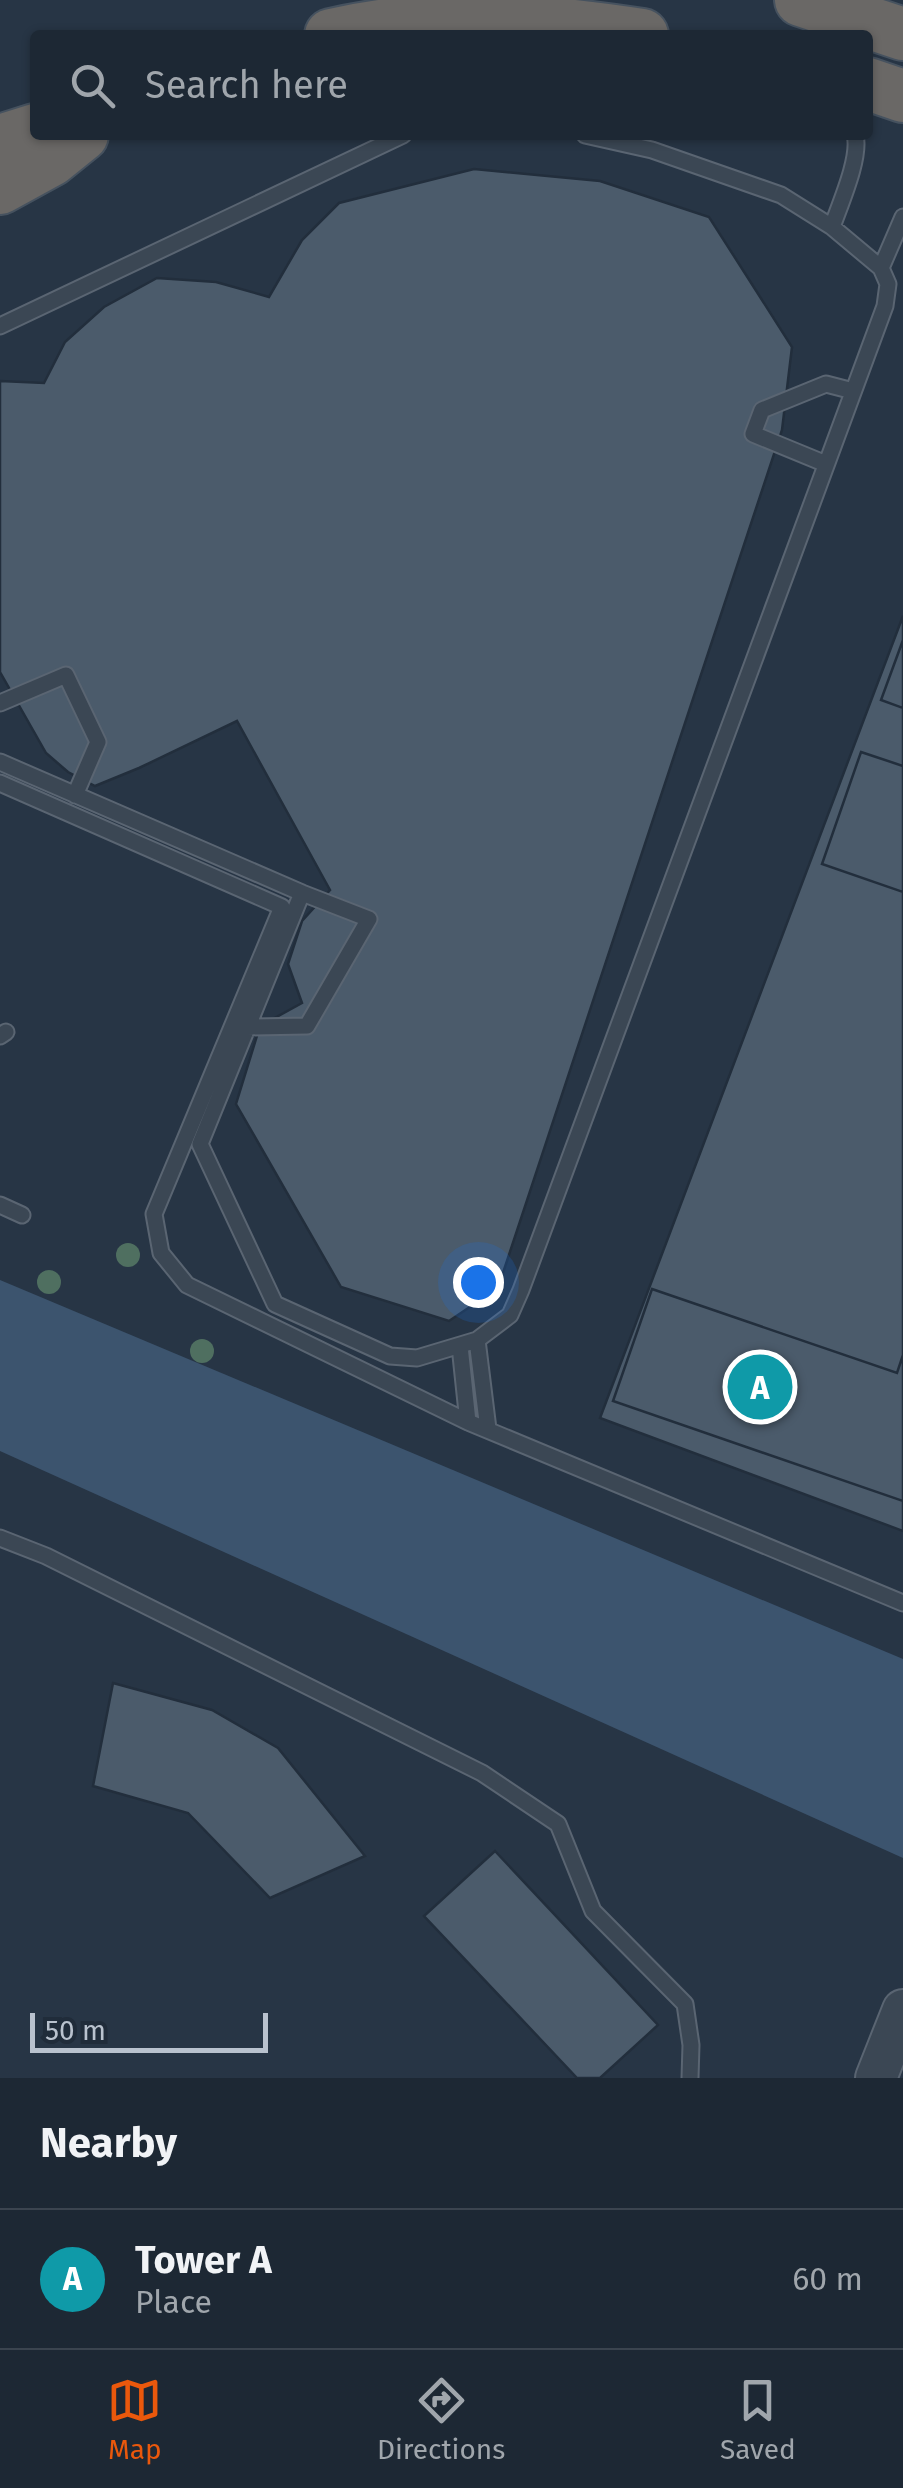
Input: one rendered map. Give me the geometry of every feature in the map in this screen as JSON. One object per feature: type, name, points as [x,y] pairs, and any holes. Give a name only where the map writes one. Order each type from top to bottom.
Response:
[{"type":"highway","points":[[801,0],[903,34]]},
{"type":"highway","points":[[352,30],[452,19],[571,24],[610,30]]},
{"type":"highway","points":[[873,86],[903,96]]},
{"type":"highway","points":[[0,140],[30,131]]},
{"type":"highway","points":[[0,188],[51,160],[76,140]]},
{"type":"street","points":[[876,2078],[903,2010]]},
{"type":"lane","points":[[0,326],[392,140]]},
{"type":"lane","points":[[302,892],[200,1144],[275,1304],[390,1356],[417,1358],[477,1340],[510,1315],[521,1290],[886,306],[888,284],[881,268],[832,228],[780,195],[652,150],[607,140]]},
{"type":"lane","points":[[832,228],[858,140]]},
{"type":"lane","points":[[881,268],[903,217]]},
{"type":"lane","points":[[826,464],[752,434],[762,410],[826,384],[853,392]]},
{"type":"lane","points":[[0,703],[66,675],[98,742],[75,795]]},
{"type":"lane","points":[[0,762],[370,919],[307,1026],[247,1027]]},
{"type":"lane","points":[[0,783],[282,907],[154,1214],[161,1253],[186,1285],[468,1422],[903,1604]]},
{"type":"lane","points":[[0,1206],[22,1215]]},
{"type":"lane","points":[[477,1340],[488,1429]]},
{"type":"lane","points":[[460,1346],[468,1422]]},
{"type":"lane","points":[[0,1538],[46,1556],[482,1773],[558,1824],[594,1911],[684,2004],[691,2044],[690,2078]]},
{"type":"water","points":[[0,1280],[903,1659],[903,1858],[0,1451]]},
{"type":"building","points":[[474,169],[600,181],[709,217],[792,347],[782,430],[498,1288],[449,1321],[341,1287],[236,1104],[260,1026],[302,1003],[288,964],[302,921],[330,890],[237,721],[95,786],[68,772],[46,753],[0,672],[0,381],[44,383],[65,342],[104,307],[157,278],[216,282],[269,297],[302,240],[339,203]]},
{"type":"building","points":[[903,616],[903,1531],[600,1418]]},
{"type":"building","points":[[903,640],[903,708],[881,700]]},
{"type":"building","points":[[861,752],[903,766],[903,892],[822,864]]},
{"type":"building","points":[[652,1289],[897,1373],[903,1355],[903,1501],[613,1401]]},
{"type":"building","points":[[113,1683],[212,1710],[278,1748],[365,1856],[270,1898],[188,1813],[93,1786]]},
{"type":"building","points":[[495,1851],[658,2025],[600,2078],[577,2078],[424,1916]]},
{"type":"place","name":"Tower A","points":[[760,1387]]}]
